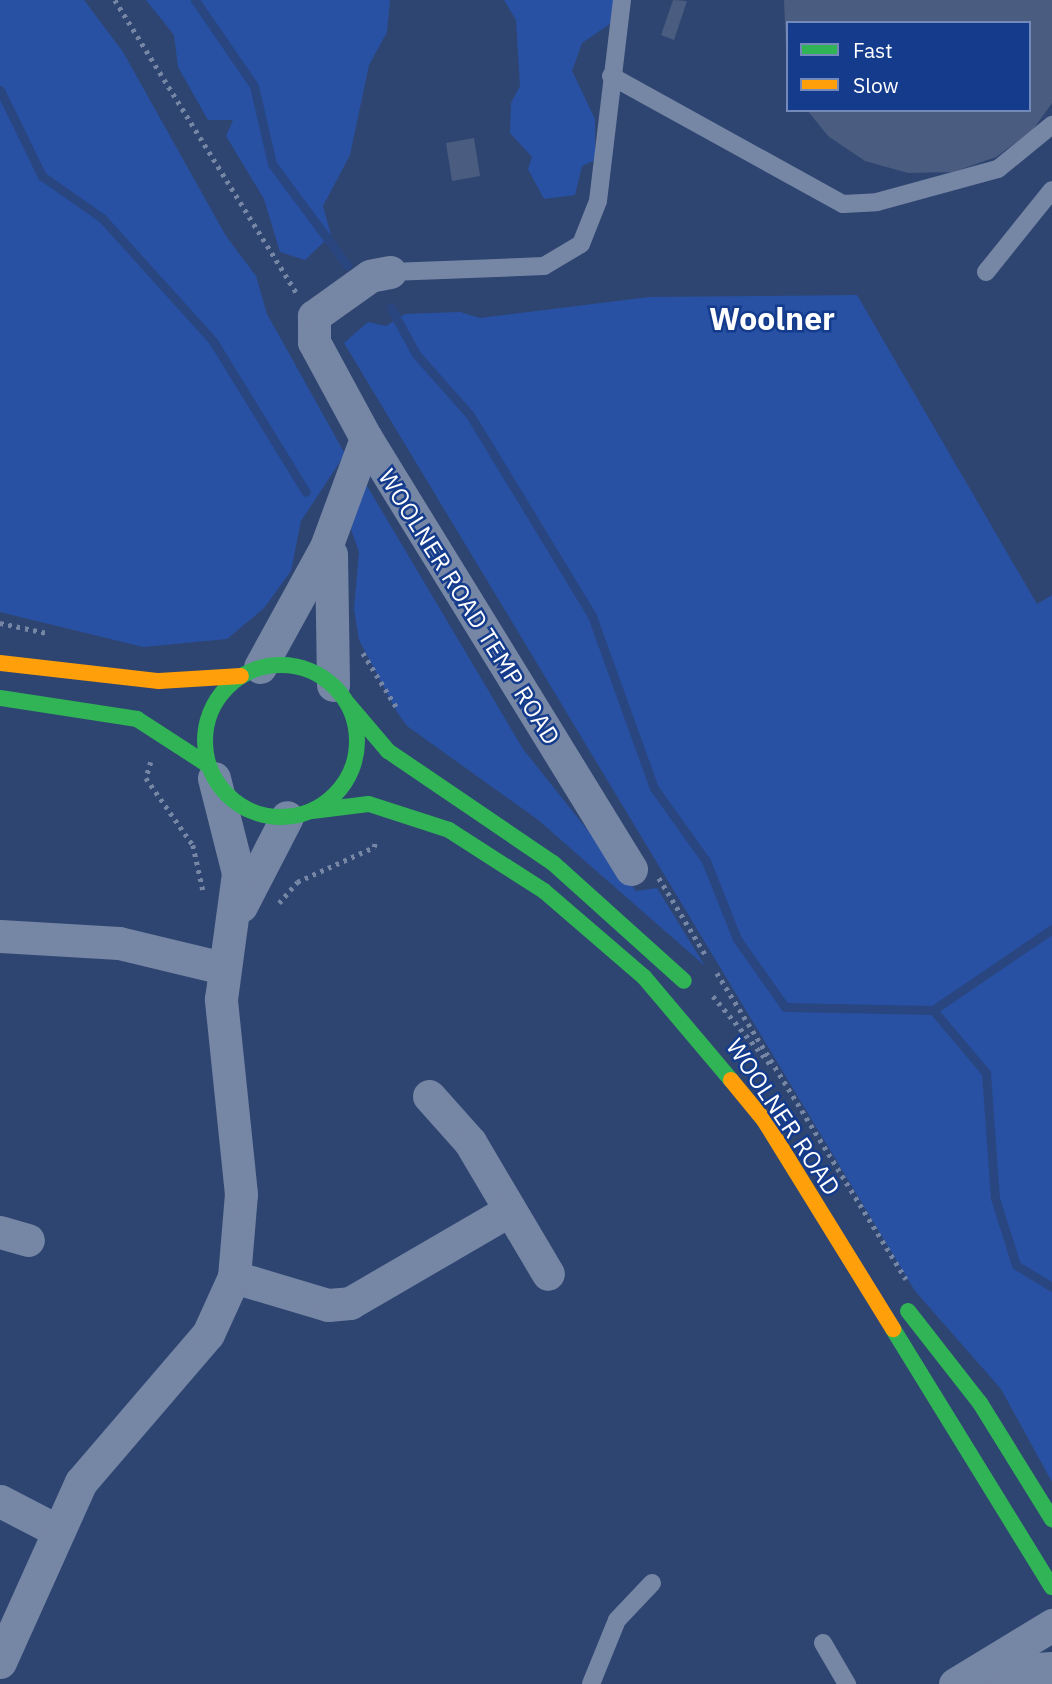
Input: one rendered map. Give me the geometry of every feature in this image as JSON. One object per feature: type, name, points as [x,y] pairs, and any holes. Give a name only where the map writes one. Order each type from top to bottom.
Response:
[{"type":"main road","points":[[0,663],[159,681],[295,666],[341,695],[388,751],[509,830],[617,914],[699,997]]},
{"type":"main road","points":[[211,771],[210,713],[250,671]]},
{"type":"main road","points":[[0,698],[104,711],[160,729],[211,771],[250,811],[299,814],[339,790],[354,762],[357,736],[341,695]]},
{"type":"main road","name":"WOOLNER ROAD","points":[[299,814],[382,807],[449,830],[515,869],[600,937],[695,1031],[764,1121],[1052,1587]]},
{"type":"main road","points":[[905,1293],[980,1404],[1052,1519]]},
{"type":"street","points":[[314,329],[370,275],[390,272]]},
{"type":"street","name":"WOOLNER ROAD TEMP ROAD","points":[[314,329],[366,438],[642,869]]},
{"type":"street","points":[[250,671],[303,596],[339,513],[366,438]]},
{"type":"street","points":[[339,513],[328,588],[341,695]]},
{"type":"street","points":[[0,1662],[85,1476],[208,1334],[234,1277],[240,1194],[221,1038],[226,953],[237,859],[211,771]]},
{"type":"street","points":[[226,953],[299,814]]},
{"type":"street","points":[[0,936],[87,938],[226,953]]},
{"type":"street","points":[[429,1096],[470,1142],[548,1274]]},
{"type":"street","points":[[234,1277],[321,1303],[350,1303],[510,1210]]},
{"type":"street","points":[[0,1501],[58,1531]]},
{"type":"street","points":[[960,1681],[1052,1625]]},
{"type":"street","points":[[960,1681],[1052,1668]]},
{"type":"lane","points":[[390,272],[544,266],[581,244],[597,201],[622,0]]},
{"type":"lane","points":[[611,76],[843,204],[877,202],[998,169],[1052,125]]},
{"type":"lane","points":[[986,272],[1052,190]]},
{"type":"lane","points":[[591,1684],[617,1620],[652,1583]]},
{"type":"lane","points":[[823,1643],[847,1684]]},
{"type":"path","points":[[114,0],[314,329]]},
{"type":"path","points":[[160,729],[146,778],[193,845],[202,902]]},
{"type":"path","points":[[275,907],[297,882],[374,847],[382,807]]},
{"type":"path","points":[[642,869],[905,1293]]},
{"type":"shaded area","points":[[0,0],[84,0],[123,52],[226,236],[256,276],[267,314],[345,454],[301,521],[291,571],[264,608],[227,639],[143,647],[0,612]]},
{"type":"shaded area","points":[[146,0],[390,0],[387,32],[369,65],[350,155],[323,206],[331,235],[305,260],[280,252],[264,199],[226,136],[233,120],[208,120],[178,67],[174,35]]},
{"type":"shaded area","points":[[504,0],[614,0],[611,23],[582,43],[572,71],[595,119],[595,160],[582,166],[575,195],[544,199],[528,169],[532,157],[510,133],[511,103],[520,86],[516,20]]},
{"type":"shaded area","points":[[857,295],[1037,604],[1052,595],[1052,1482],[1001,1389],[915,1291],[344,343],[368,322],[386,326],[405,314],[460,312],[480,318],[649,297]]},
{"type":"shaded area","points":[[367,486],[523,749],[636,891],[657,888],[705,966],[537,819],[407,726],[397,712],[359,640],[354,609],[359,552],[351,529],[359,490]]},
{"type":"building","points":[[673,0],[687,1],[674,40],[661,35]]},
{"type":"building","points":[[784,0],[1052,0],[1052,103],[1032,131],[996,157],[953,172],[908,173],[865,161],[828,136],[809,112],[1031,112],[1031,21],[786,21],[786,47]]},
{"type":"building","points":[[474,138],[480,176],[452,181],[446,143]]},
{"type":"waterway","points":[[195,0],[254,86],[272,164],[347,265]]},
{"type":"waterway","points":[[0,90],[42,176],[102,218],[213,341],[306,492]]},
{"type":"waterway","points":[[391,308],[416,354],[470,415],[592,616],[654,788],[706,861],[737,939],[785,1007],[933,1010],[986,1073],[995,1198],[1016,1265],[1052,1287]]},
{"type":"waterway","points":[[933,1010],[1052,929]]},
{"type":"traffic: fast","points":[[281,665],[310,670],[335,687],[352,712],[357,741],[352,770],[335,795],[310,812],[281,817],[252,812],[227,795],[210,770],[205,741],[210,712],[227,687],[252,670],[281,665]]},
{"type":"traffic: fast","points":[[0,698],[137,719],[208,765]]},
{"type":"traffic: fast","points":[[348,704],[388,751],[553,863],[684,981]]},
{"type":"traffic: fast","points":[[312,811],[369,804],[449,830],[544,891],[644,977],[731,1080]]},
{"type":"traffic: fast","points":[[908,1311],[980,1403],[1052,1519]]},
{"type":"traffic: fast","points":[[893,1329],[1052,1587]]},
{"type":"traffic: slow","points":[[0,663],[159,681],[241,676]]},
{"type":"traffic: slow","points":[[731,1080],[764,1120],[893,1329]]},
{"type":"district","name":"Woolner","points":[[772,318]]}]
